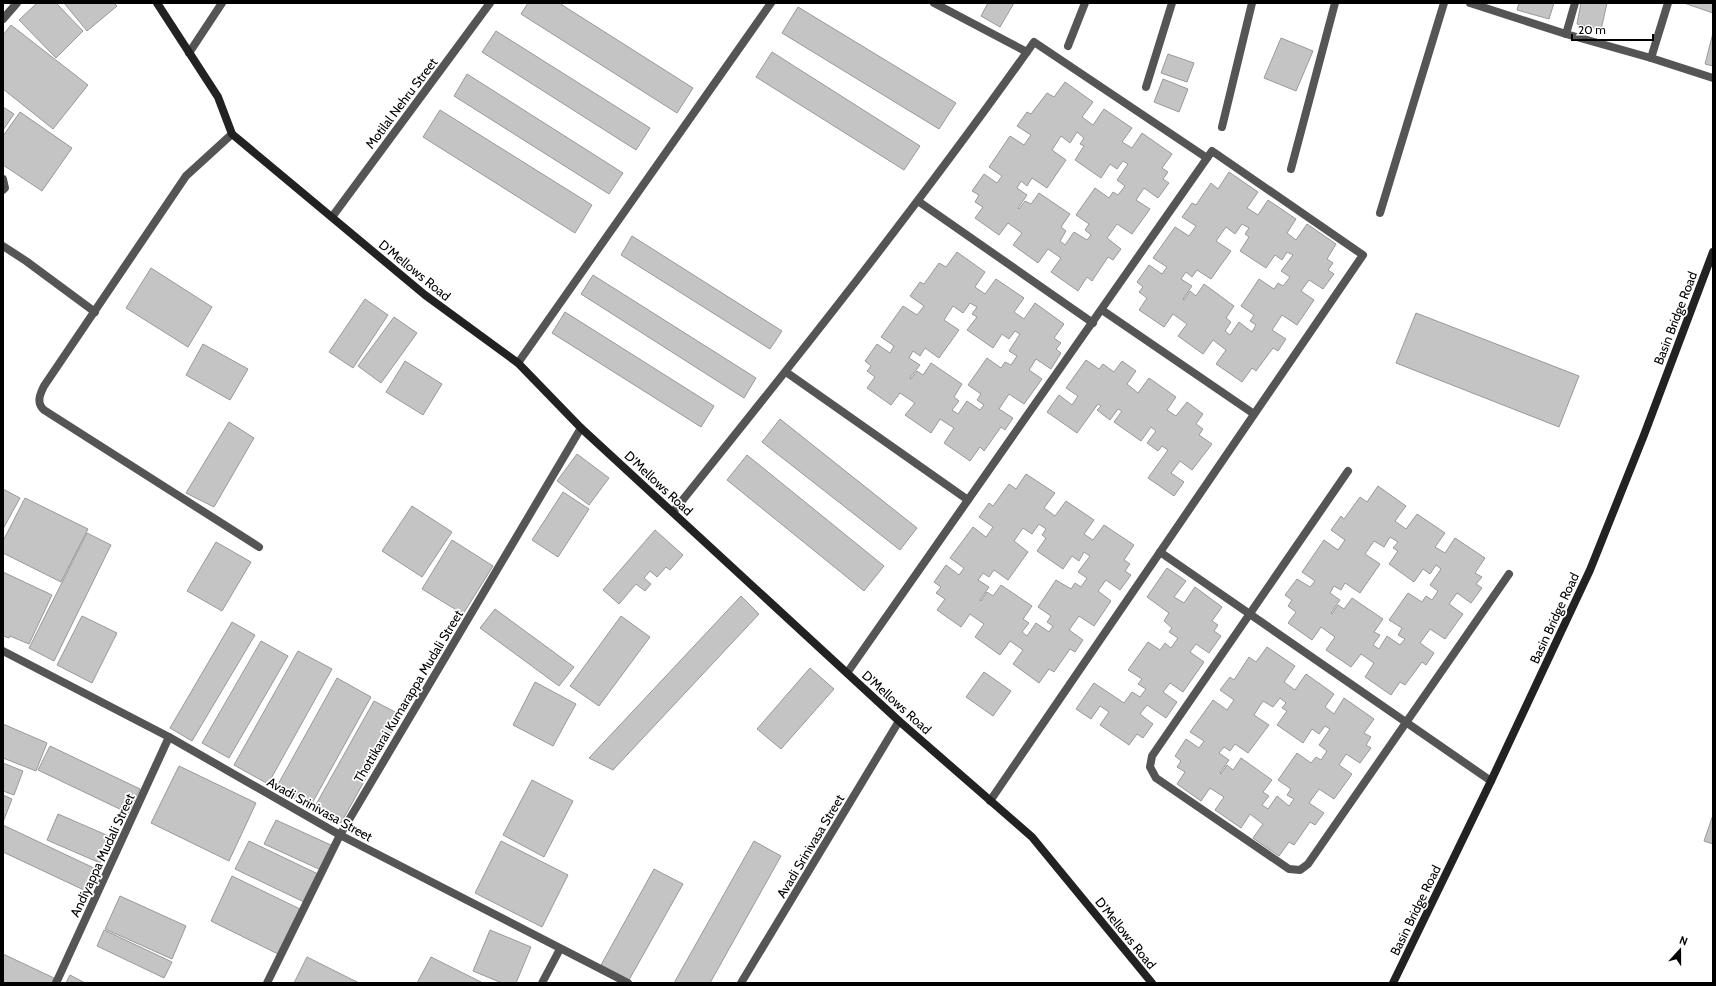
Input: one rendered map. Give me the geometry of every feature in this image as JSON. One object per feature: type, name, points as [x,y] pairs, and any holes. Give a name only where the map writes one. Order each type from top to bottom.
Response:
[{"type":"main road","name":"D'Mellows Road","points":[[157,3],[188,53],[218,97],[232,134],[425,295],[518,364],[581,428],[899,721],[1032,837],[1152,983]]},
{"type":"main road","name":"Basin Bridge Road","points":[[1393,983],[1491,781],[1590,570],[1644,435],[1713,252]]},
{"type":"street","points":[[3,19],[17,3]]},
{"type":"street","points":[[188,53],[222,3]]},
{"type":"street","name":"Motilal Nehru Street","points":[[332,217],[490,3]]},
{"type":"street","points":[[518,364],[771,3]]},
{"type":"street","points":[[934,3],[1027,52]]},
{"type":"street","points":[[1068,46],[1085,3]]},
{"type":"street","points":[[1146,87],[1172,3]]},
{"type":"street","points":[[1222,127],[1252,3]]},
{"type":"street","points":[[1291,169],[1335,3]]},
{"type":"street","points":[[1380,213],[1444,3]]},
{"type":"street","points":[[1566,34],[1575,3]]},
{"type":"street","points":[[1651,58],[1668,3]]},
{"type":"street","points":[[1475,4],[1566,34],[1651,58],[1713,78]]},
{"type":"street","points":[[673,512],[786,372],[918,201],[1034,42],[1207,158]]},
{"type":"street","points":[[232,134],[186,176],[40,393],[39,399],[40,407],[259,547]]},
{"type":"street","points":[[847,673],[1212,152],[1363,255],[990,801]]},
{"type":"street","points":[[3,179],[3,190]]},
{"type":"street","points":[[918,201],[1093,323]]},
{"type":"street","points":[[3,246],[26,261],[95,312]]},
{"type":"street","points":[[1102,310],[1254,414]]},
{"type":"street","points":[[786,372],[968,500]]},
{"type":"street","name":"Thottikarai Kumarappa Mudali Street","points":[[267,983],[340,835],[581,428]]},
{"type":"street","points":[[1348,471],[1152,756],[1150,767],[1156,778],[1289,869],[1300,870],[1308,864],[1509,574]]},
{"type":"street","points":[[1160,552],[1491,781]]},
{"type":"street","name":"Avadi Srinivasa Street","points":[[3,651],[169,737],[340,835],[628,983]]},
{"type":"street","name":"Avadi Srinivasa Street","points":[[741,983],[899,721]]},
{"type":"street","name":"Andiyappa Mudali Street","points":[[56,983],[169,737]]},
{"type":"street","points":[[542,983],[560,949]]},
{"type":"building","points":[[37,3],[56,3],[83,31],[56,58],[19,20]]},
{"type":"building","points":[[64,3],[114,3],[117,6],[87,31]]},
{"type":"building","points":[[528,3],[559,3],[693,88],[677,113],[521,14]]},
{"type":"building","points":[[988,3],[1014,3],[1000,27],[981,16]]},
{"type":"building","points":[[1519,3],[1554,3],[1549,19],[1517,10]]},
{"type":"building","points":[[1581,3],[1607,3],[1601,30],[1577,24]]},
{"type":"building","points":[[1684,3],[1713,3],[1713,13]]},
{"type":"building","points":[[798,7],[956,103],[939,129],[782,33]]},
{"type":"building","points":[[11,25],[88,85],[53,129],[3,89],[3,35]]},
{"type":"building","points":[[496,31],[650,128],[636,150],[482,52]]},
{"type":"building","points":[[1713,33],[1713,66],[1705,64]]},
{"type":"building","points":[[1281,38],[1313,51],[1296,91],[1264,78]]},
{"type":"building","points":[[772,52],[920,146],[904,170],[756,77]]},
{"type":"building","points":[[1168,54],[1194,63],[1187,82],[1161,73]]},
{"type":"building","points":[[467,74],[623,173],[609,194],[454,96]]},
{"type":"building","points":[[1163,79],[1188,89],[1179,112],[1154,102]]},
{"type":"building","points":[[1065,82],[1093,102],[1082,117],[1093,125],[1104,109],[1132,128],[1122,142],[1132,148],[1142,133],[1172,154],[1162,168],[1168,172],[1163,179],[1169,183],[1158,198],[1144,188],[1136,200],[1150,209],[1132,234],[1117,224],[1107,238],[1121,249],[1113,260],[1108,257],[1092,281],[1087,277],[1078,291],[1051,272],[1061,258],[1048,249],[1038,263],[1013,245],[1022,233],[1008,223],[999,235],[975,218],[983,207],[975,202],[979,195],[972,191],[984,174],[997,183],[1002,176],[989,167],[1010,136],[1024,145],[1031,135],[1017,126],[1027,112],[1031,114],[1047,93],[1054,97]],"holes":[[[1077,132],[1084,138],[1080,144],[1084,146],[1075,160],[1101,178],[1110,164],[1117,169],[1123,161],[1128,164],[1117,180],[1125,186],[1118,195],[1113,192],[1109,198],[1095,188],[1076,215],[1089,224],[1085,230],[1091,235],[1087,240],[1074,232],[1065,245],[1060,241],[1066,231],[1061,227],[1070,214],[1039,193],[1031,204],[1025,201],[1019,209],[1018,208],[1027,195],[1017,188],[1021,181],[1027,186],[1032,178],[1047,188],[1066,160],[1052,150],[1061,136],[1070,143]]]},
{"type":"building","points":[[3,107],[14,114],[3,130]]},
{"type":"building","points":[[440,110],[592,205],[575,233],[423,137]]},
{"type":"building","points":[[20,112],[72,148],[42,191],[3,165],[3,136]]},
{"type":"building","points":[[1229,172],[1258,192],[1247,208],[1258,215],[1268,200],[1296,219],[1287,233],[1296,240],[1307,224],[1336,244],[1327,259],[1333,263],[1328,270],[1334,274],[1323,289],[1309,280],[1301,291],[1314,300],[1297,325],[1282,315],[1272,330],[1286,339],[1278,351],[1273,348],[1256,371],[1252,368],[1242,382],[1216,364],[1226,350],[1213,340],[1203,354],[1178,336],[1187,324],[1173,314],[1164,327],[1139,310],[1147,298],[1139,292],[1143,287],[1137,282],[1149,265],[1162,274],[1167,267],[1153,258],[1175,227],[1189,236],[1196,226],[1182,217],[1192,203],[1196,205],[1211,183],[1218,189]],"holes":[[[1242,224],[1249,228],[1245,234],[1249,237],[1240,251],[1266,268],[1275,255],[1282,260],[1287,252],[1293,255],[1281,271],[1290,277],[1283,286],[1278,283],[1274,289],[1259,279],[1241,306],[1254,315],[1250,321],[1256,325],[1252,332],[1239,322],[1230,335],[1225,331],[1231,322],[1226,318],[1234,306],[1204,284],[1196,296],[1190,291],[1184,300],[1183,299],[1192,286],[1181,279],[1186,272],[1192,277],[1197,270],[1211,279],[1231,251],[1216,241],[1226,227],[1235,234]]]},
{"type":"building","points":[[632,236],[782,331],[770,349],[621,255]]},
{"type":"building","points":[[957,252],[985,272],[975,287],[985,294],[996,279],[1024,298],[1014,312],[1024,319],[1035,303],[1064,324],[1054,338],[1061,343],[1056,349],[1061,353],[1051,369],[1036,359],[1029,370],[1042,379],[1024,404],[1009,394],[999,409],[1013,418],[1005,430],[1001,427],[984,451],[980,447],[970,461],[944,443],[954,428],[940,419],[931,433],[905,415],[915,403],[900,393],[891,405],[867,388],[875,377],[867,371],[871,366],[865,361],[877,344],[890,353],[894,346],[881,337],[903,306],[917,315],[924,306],[910,296],[920,282],[924,284],[939,263],[946,267]],"holes":[[[970,303],[977,307],[972,314],[977,317],[967,330],[993,348],[1002,334],[1009,339],[1015,331],[1020,334],[1009,351],[1017,356],[1011,365],[1005,362],[1001,368],[987,358],[968,385],[981,394],[977,400],[984,405],[980,410],[967,401],[958,414],[952,410],[959,401],[954,397],[962,384],[931,363],[923,375],[917,371],[911,379],[910,378],[920,365],[909,358],[913,351],[920,356],[925,348],[939,358],[959,330],[944,320],[953,306],[963,313]]]},
{"type":"building","points":[[151,268],[212,307],[188,347],[126,308]]},
{"type":"building","points":[[593,275],[756,378],[744,398],[581,294]]},
{"type":"building","points":[[365,299],[388,315],[353,368],[329,352]]},
{"type":"building","points":[[565,312],[714,406],[701,427],[552,333]]},
{"type":"building","points":[[1416,313],[1579,376],[1559,427],[1396,363]]},
{"type":"building","points":[[394,317],[417,333],[381,383],[358,366]]},
{"type":"building","points":[[203,344],[248,369],[230,400],[186,375]]},
{"type":"building","points":[[1086,360],[1099,369],[1103,364],[1114,372],[1122,361],[1136,371],[1127,384],[1138,393],[1149,378],[1176,397],[1167,410],[1176,416],[1187,402],[1203,414],[1196,424],[1203,429],[1199,435],[1212,444],[1192,470],[1180,461],[1171,473],[1184,482],[1174,496],[1148,478],[1168,450],[1162,446],[1158,451],[1147,443],[1156,431],[1151,427],[1141,441],[1114,422],[1122,411],[1118,409],[1110,420],[1097,410],[1101,406],[1098,404],[1077,433],[1047,412],[1059,395],[1072,405],[1078,396],[1066,388]]},
{"type":"building","points":[[405,361],[442,384],[423,415],[386,392]]},
{"type":"building","points":[[780,419],[917,528],[900,550],[762,442]]},
{"type":"building","points":[[229,422],[254,438],[214,507],[186,493]]},
{"type":"building","points":[[577,454],[609,478],[589,505],[557,481]]},
{"type":"building","points":[[747,455],[884,566],[864,591],[727,480]]},
{"type":"building","points":[[1026,474],[1055,493],[1044,508],[1055,516],[1066,501],[1094,520],[1084,534],[1093,540],[1104,525],[1134,545],[1124,560],[1130,564],[1125,571],[1131,575],[1120,590],[1106,580],[1098,591],[1111,601],[1094,626],[1079,616],[1069,630],[1083,640],[1075,652],[1070,649],[1054,672],[1049,669],[1039,683],[1013,664],[1023,650],[1010,641],[1000,655],[975,637],[984,624],[970,614],[961,627],[937,610],[945,599],[936,593],[941,587],[934,582],[946,565],[959,575],[964,568],[950,558],[973,527],[986,537],[993,527],[979,517],[989,503],[993,506],[1009,484],[1016,489]],"holes":[[[1039,524],[1046,529],[1042,535],[1046,538],[1037,551],[1063,569],[1072,556],[1079,561],[1084,552],[1090,556],[1078,572],[1087,578],[1081,587],[1075,583],[1071,589],[1056,580],[1038,607],[1051,616],[1047,622],[1053,626],[1049,632],[1036,623],[1027,636],[1022,632],[1029,623],[1023,619],[1032,606],[1001,585],[993,596],[987,592],[981,601],[980,600],[989,587],[978,580],[983,573],[989,577],[994,570],[1008,580],[1028,552],[1014,541],[1023,528],[1032,534]]]},
{"type":"building","points":[[1378,486],[1406,506],[1395,521],[1406,529],[1417,514],[1445,533],[1435,547],[1445,553],[1455,538],[1485,558],[1475,573],[1482,577],[1476,584],[1482,588],[1471,603],[1457,593],[1449,604],[1463,614],[1445,639],[1430,629],[1420,643],[1434,653],[1426,665],[1422,662],[1405,685],[1400,682],[1391,695],[1365,677],[1374,663],[1361,654],[1351,667],[1326,650],[1335,637],[1321,627],[1312,640],[1288,623],[1296,612],[1288,606],[1292,600],[1285,595],[1297,579],[1310,587],[1315,581],[1302,572],[1324,540],[1338,550],[1345,540],[1331,530],[1341,516],[1344,519],[1360,497],[1367,502]],"holes":[[[1390,537],[1398,542],[1393,548],[1398,551],[1389,564],[1414,582],[1423,569],[1430,574],[1436,565],[1441,569],[1430,585],[1438,591],[1432,600],[1426,596],[1422,602],[1408,593],[1389,620],[1402,628],[1398,635],[1405,639],[1400,645],[1387,636],[1379,649],[1373,645],[1380,635],[1374,632],[1383,619],[1352,598],[1344,609],[1338,605],[1332,614],[1331,613],[1340,600],[1330,593],[1334,586],[1341,590],[1345,583],[1360,593],[1380,564],[1365,554],[1374,541],[1384,547]]]},
{"type":"building","points":[[3,489],[20,498],[3,529]]},
{"type":"building","points":[[563,492],[589,509],[558,557],[532,540]]},
{"type":"building","points":[[25,498],[88,529],[61,582],[3,553],[3,541]]},
{"type":"building","points":[[412,506],[452,532],[422,577],[382,551]]},
{"type":"building","points":[[655,530],[683,555],[670,570],[666,567],[657,577],[650,571],[644,578],[651,584],[645,591],[636,584],[619,604],[603,590]]},
{"type":"building","points":[[87,533],[111,545],[54,661],[29,648]]},
{"type":"building","points":[[452,540],[493,566],[463,614],[422,589]]},
{"type":"building","points":[[216,542],[251,562],[222,611],[187,591]]},
{"type":"building","points":[[1167,568],[1186,581],[1174,597],[1184,603],[1195,587],[1222,607],[1212,621],[1218,625],[1214,631],[1221,636],[1209,653],[1196,644],[1190,652],[1204,662],[1183,692],[1170,683],[1163,692],[1177,702],[1166,718],[1147,705],[1140,714],[1153,724],[1143,738],[1137,734],[1129,745],[1100,725],[1109,712],[1100,706],[1091,719],[1076,709],[1094,683],[1124,703],[1132,692],[1140,697],[1146,689],[1138,684],[1142,679],[1128,670],[1148,642],[1160,650],[1165,643],[1171,648],[1178,638],[1169,632],[1172,628],[1164,621],[1169,613],[1147,597]]},
{"type":"building","points":[[3,572],[52,595],[29,644],[10,636],[9,638],[3,636]]},
{"type":"building","points":[[741,596],[759,614],[613,770],[589,758]]},
{"type":"building","points":[[495,609],[574,667],[559,686],[480,628]]},
{"type":"building","points":[[82,616],[117,633],[92,683],[57,665]]},
{"type":"building","points":[[621,616],[650,637],[599,706],[570,686]]},
{"type":"building","points":[[232,622],[255,635],[192,741],[170,728]]},
{"type":"building","points":[[261,641],[288,656],[229,758],[202,743]]},
{"type":"building","points":[[1267,647],[1295,666],[1284,682],[1295,690],[1306,674],[1334,694],[1325,707],[1334,714],[1344,698],[1374,719],[1364,733],[1371,737],[1366,745],[1371,748],[1360,763],[1346,754],[1339,765],[1352,774],[1334,799],[1319,789],[1309,803],[1324,813],[1315,825],[1310,822],[1294,845],[1289,842],[1279,856],[1253,838],[1263,824],[1250,814],[1241,828],[1215,810],[1224,797],[1210,788],[1201,801],[1177,784],[1185,772],[1177,767],[1181,761],[1175,756],[1186,739],[1199,748],[1204,741],[1190,732],[1213,700],[1227,710],[1234,700],[1220,690],[1230,677],[1234,680],[1249,657],[1256,662]],"holes":[[[1280,698],[1286,703],[1282,708],[1287,711],[1277,725],[1303,743],[1312,729],[1319,734],[1325,726],[1330,729],[1319,745],[1327,751],[1321,760],[1316,757],[1311,763],[1297,753],[1278,780],[1291,789],[1287,795],[1294,799],[1289,806],[1277,796],[1268,809],[1262,805],[1269,796],[1263,792],[1272,780],[1241,758],[1233,770],[1227,765],[1221,774],[1220,773],[1229,760],[1219,753],[1224,747],[1230,751],[1235,744],[1248,753],[1269,725],[1254,715],[1263,701],[1273,707]]]},
{"type":"building","points":[[298,651],[332,669],[268,784],[234,765]]},
{"type":"building","points":[[810,668],[834,689],[781,749],[757,729]]},
{"type":"building","points":[[984,672],[1011,691],[993,716],[966,697]]},
{"type":"building","points":[[337,678],[371,697],[310,807],[276,788]]},
{"type":"building","points":[[535,682],[576,704],[553,746],[513,725]]},
{"type":"building","points":[[374,701],[401,715],[341,823],[314,808]]},
{"type":"building","points":[[3,724],[47,743],[36,771],[3,758]]},
{"type":"building","points":[[50,746],[140,789],[128,813],[38,770]]},
{"type":"building","points":[[3,763],[23,771],[14,795],[3,791]]},
{"type":"building","points":[[179,766],[256,803],[229,861],[151,823]]},
{"type":"building","points":[[532,780],[573,801],[544,857],[503,835]]},
{"type":"building","points":[[3,795],[12,799],[3,822]]},
{"type":"building","points":[[58,814],[111,837],[100,863],[47,840]]},
{"type":"building","points":[[1713,815],[1713,844],[1704,841]]},
{"type":"building","points":[[276,820],[333,846],[321,870],[264,844]]},
{"type":"building","points":[[3,825],[96,869],[86,891],[3,852]]},
{"type":"building","points":[[249,841],[318,874],[304,902],[235,869]]},
{"type":"building","points":[[501,841],[568,875],[542,927],[475,893]]},
{"type":"building","points":[[754,841],[781,856],[710,983],[674,983]]},
{"type":"building","points":[[654,869],[683,884],[629,980],[601,965]]},
{"type":"building","points":[[232,876],[300,909],[278,954],[211,921]]},
{"type":"building","points":[[120,896],[186,926],[172,959],[105,929]]},
{"type":"building","points":[[104,930],[172,962],[164,978],[97,946]]},
{"type":"building","points":[[490,930],[531,947],[516,983],[502,983],[473,971]]},
{"type":"building","points":[[3,954],[54,978],[52,983],[3,983]]},
{"type":"building","points":[[307,957],[359,983],[294,983]]},
{"type":"building","points":[[431,957],[483,983],[417,983]]},
{"type":"building","points":[[70,975],[85,983],[66,983]]}]
